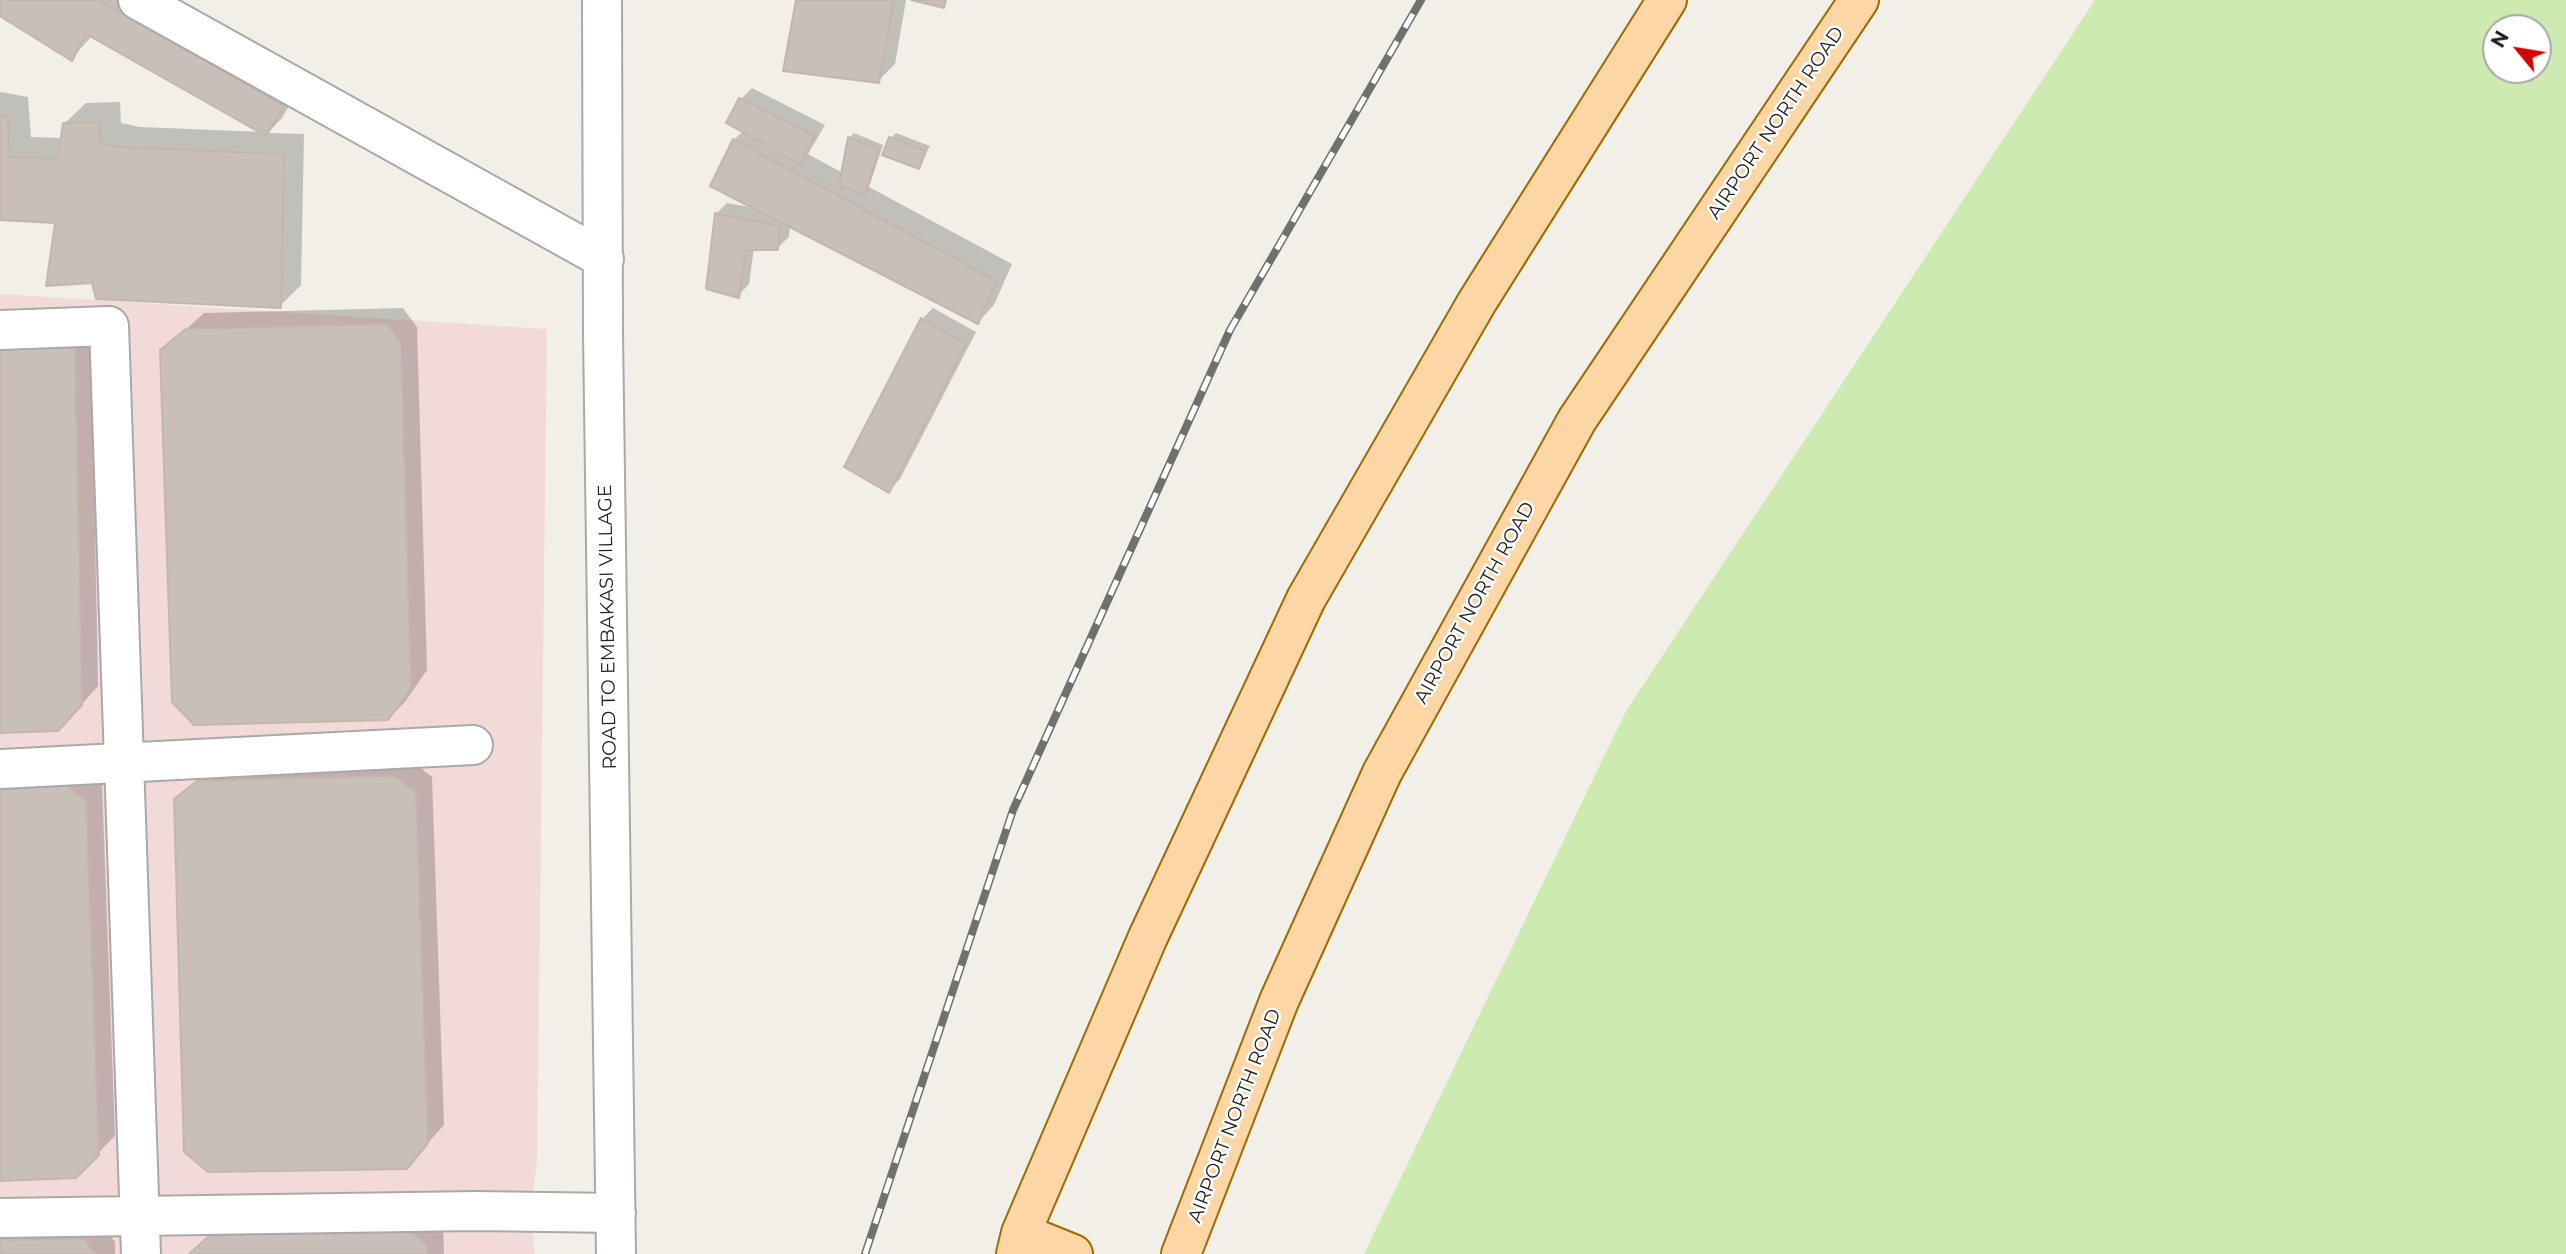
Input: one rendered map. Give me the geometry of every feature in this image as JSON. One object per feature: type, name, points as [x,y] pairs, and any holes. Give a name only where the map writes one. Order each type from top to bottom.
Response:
[{"type":"main road","points":[[1073,1254],[1018,1243],[1148,937],[1306,598],[1477,302],[1667,0]]},
{"type":"main road","name":"AIRPORT NORTH ROAD","points":[[1181,1254],[1279,1001],[1382,773],[1577,420],[1859,0]]},
{"type":"street","points":[[138,0],[604,259]]},
{"type":"street","name":"ROAD TO EMBAKASI VILLAGE","points":[[602,0],[616,1254]]},
{"type":"street","points":[[0,330],[109,326],[141,1254]]},
{"type":"street","points":[[0,769],[124,765],[473,745]]},
{"type":"street","points":[[0,1218],[476,1211],[615,1213]]},
{"type":"shaded area","points":[[0,294],[547,329],[537,1162],[530,1213],[535,1254],[0,1254]]},
{"type":"green space","points":[[2095,0],[2566,0],[2566,1254],[1364,1254],[1626,711]]},
{"type":"building","points":[[0,0],[98,0],[284,106],[266,136],[86,34],[72,61],[0,16]]},
{"type":"building","points":[[796,0],[894,0],[879,83],[783,71]]},
{"type":"building","points":[[911,0],[946,0],[944,8]]},
{"type":"building","points":[[739,98],[815,136],[800,164],[726,123]]},
{"type":"building","points":[[0,116],[8,117],[10,157],[58,159],[63,123],[99,122],[101,143],[118,147],[284,154],[281,308],[96,299],[92,283],[46,286],[55,223],[0,220]]},
{"type":"building","points":[[848,137],[879,150],[865,195],[839,185]]},
{"type":"building","points":[[889,137],[926,151],[919,169],[882,155]]},
{"type":"building","points":[[733,139],[997,281],[978,324],[710,186]]},
{"type":"building","points":[[715,213],[780,226],[778,250],[746,250],[739,298],[706,289]]},
{"type":"building","points":[[921,318],[966,344],[889,493],[844,467]]},
{"type":"building","points":[[387,324],[401,344],[411,688],[388,720],[194,725],[172,702],[160,350],[186,329]]},
{"type":"building","points":[[50,336],[75,349],[82,705],[58,731],[0,733],[0,338]]},
{"type":"building","points":[[395,776],[416,793],[428,1143],[407,1169],[208,1172],[184,1152],[174,799],[197,781]]},
{"type":"building","points":[[66,785],[86,801],[99,1155],[76,1178],[0,1181],[0,786]]},
{"type":"building","points":[[404,1227],[427,1245],[428,1254],[189,1254],[209,1236]]},
{"type":"building","points":[[84,1239],[95,1254],[0,1254],[0,1240]]},
{"type":"railway","points":[[865,1254],[1013,810],[1230,330],[1421,0]]}]
